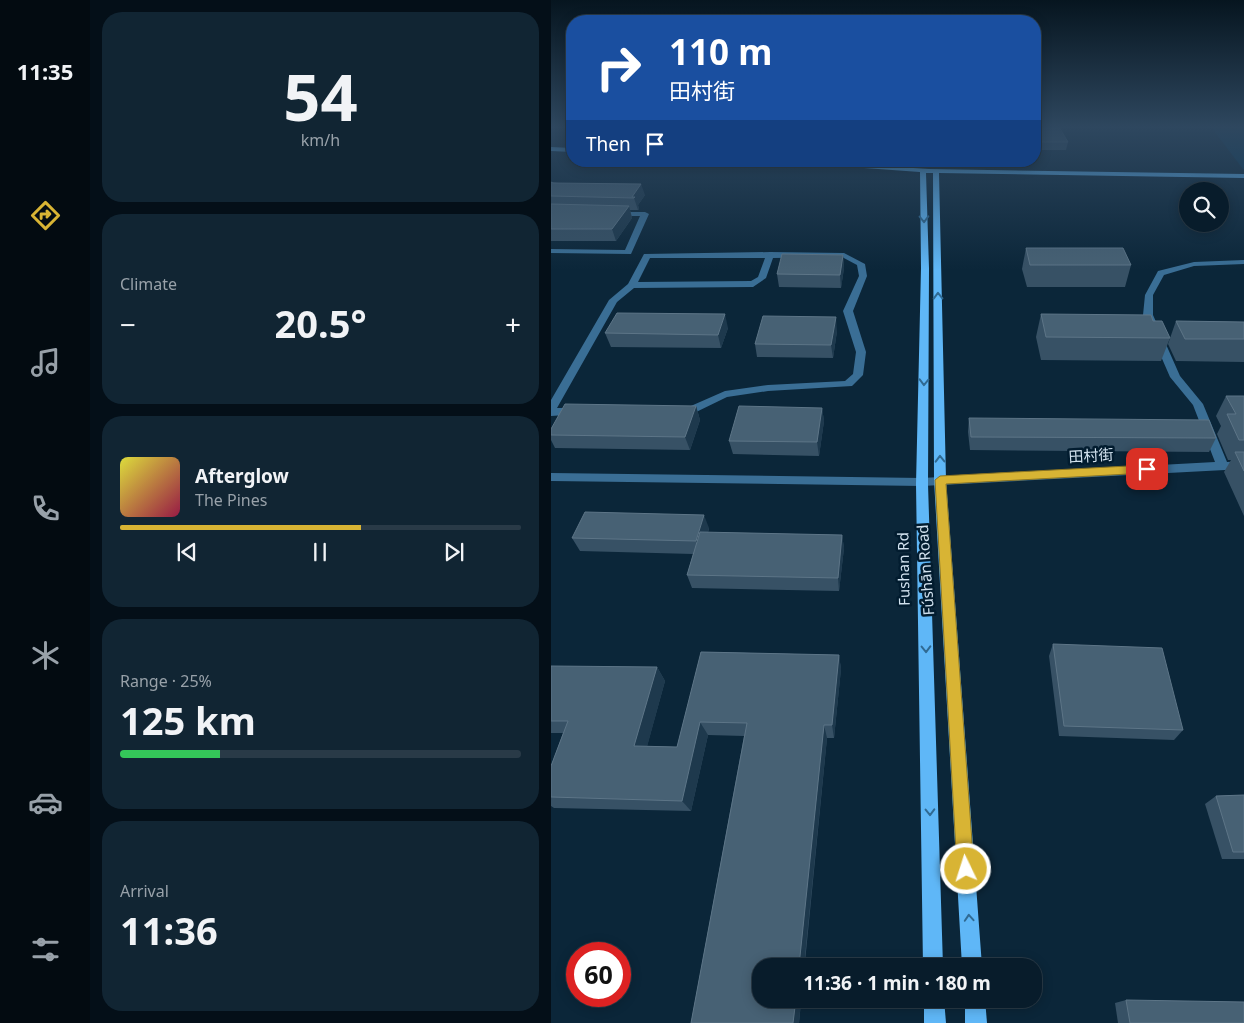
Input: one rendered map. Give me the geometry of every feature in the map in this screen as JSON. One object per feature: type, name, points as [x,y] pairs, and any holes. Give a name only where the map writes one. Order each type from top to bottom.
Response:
[{"type":"main road","name":"Fúshān Road","points":[[929,175],[940,480],[971,958]]},
{"type":"main road","name":"Fushan Rd","points":[[929,175],[925,268],[923,482],[933,958]]},
{"type":"main road","points":[[1194,175],[1244,176]]},
{"type":"main road","points":[[934,1008],[935,1023]]},
{"type":"main road","points":[[975,1008],[976,1023]]},
{"type":"street","points":[[551,251],[628,252],[645,214],[608,213]]},
{"type":"street","points":[[632,285],[753,284],[762,278],[770,254]]},
{"type":"street","points":[[589,412],[551,410],[613,300],[632,285],[647,256],[844,255],[861,264],[863,276],[848,311],[861,352],[858,375],[848,384],[768,388],[725,394],[686,413],[666,413]]},
{"type":"street","points":[[1223,465],[1198,404],[1175,377],[1148,315],[1149,295],[1161,273],[1194,264],[1244,262]]},
{"type":"street","name":"田村街","points":[[551,477],[923,482],[1244,465]]},
{"type":"building","points":[[551,182],[641,184],[632,197],[634,198],[551,196]]},
{"type":"building","points":[[551,204],[629,206],[612,229],[551,229]]},
{"type":"building","points":[[1026,248],[1123,248],[1131,265],[1030,265]]},
{"type":"building","points":[[782,254],[843,255],[840,275],[777,274]]},
{"type":"building","points":[[617,313],[725,314],[718,335],[605,333]]},
{"type":"building","points":[[1041,314],[1151,315],[1153,321],[1162,321],[1170,338],[1046,337]]},
{"type":"building","points":[[763,316],[836,317],[831,345],[755,344]]},
{"type":"building","points":[[1176,321],[1244,322],[1244,339],[1185,339]]},
{"type":"building","points":[[1226,396],[1244,396],[1244,440],[1239,440],[1227,414],[1236,414]]},
{"type":"building","points":[[565,404],[696,406],[685,437],[551,435],[551,429]]},
{"type":"building","points":[[739,406],[822,408],[817,442],[729,441]]},
{"type":"building","points":[[969,418],[1209,420],[1216,438],[971,437]]},
{"type":"building","points":[[1235,452],[1244,452],[1244,471]]},
{"type":"building","points":[[585,512],[704,515],[696,541],[572,538]]},
{"type":"building","points":[[700,532],[842,535],[838,578],[687,575]]},
{"type":"building","points":[[1053,644],[1162,648],[1183,730],[1064,726]]},
{"type":"building","points":[[701,652],[839,655],[832,725],[824,725],[800,958],[752,958],[752,1008],[795,1008],[793,1023],[691,1023],[747,723],[700,722],[682,801],[551,797],[551,766],[568,721],[551,721],[551,666],[657,667],[634,746],[677,747]]},
{"type":"building","points":[[1244,795],[1244,852],[1233,852],[1216,796]]},
{"type":"building","points":[[1126,1000],[1244,1002],[1244,1023],[1130,1023]]},
{"type":"route","points":[[966,869],[940,480],[1147,469]]}]
